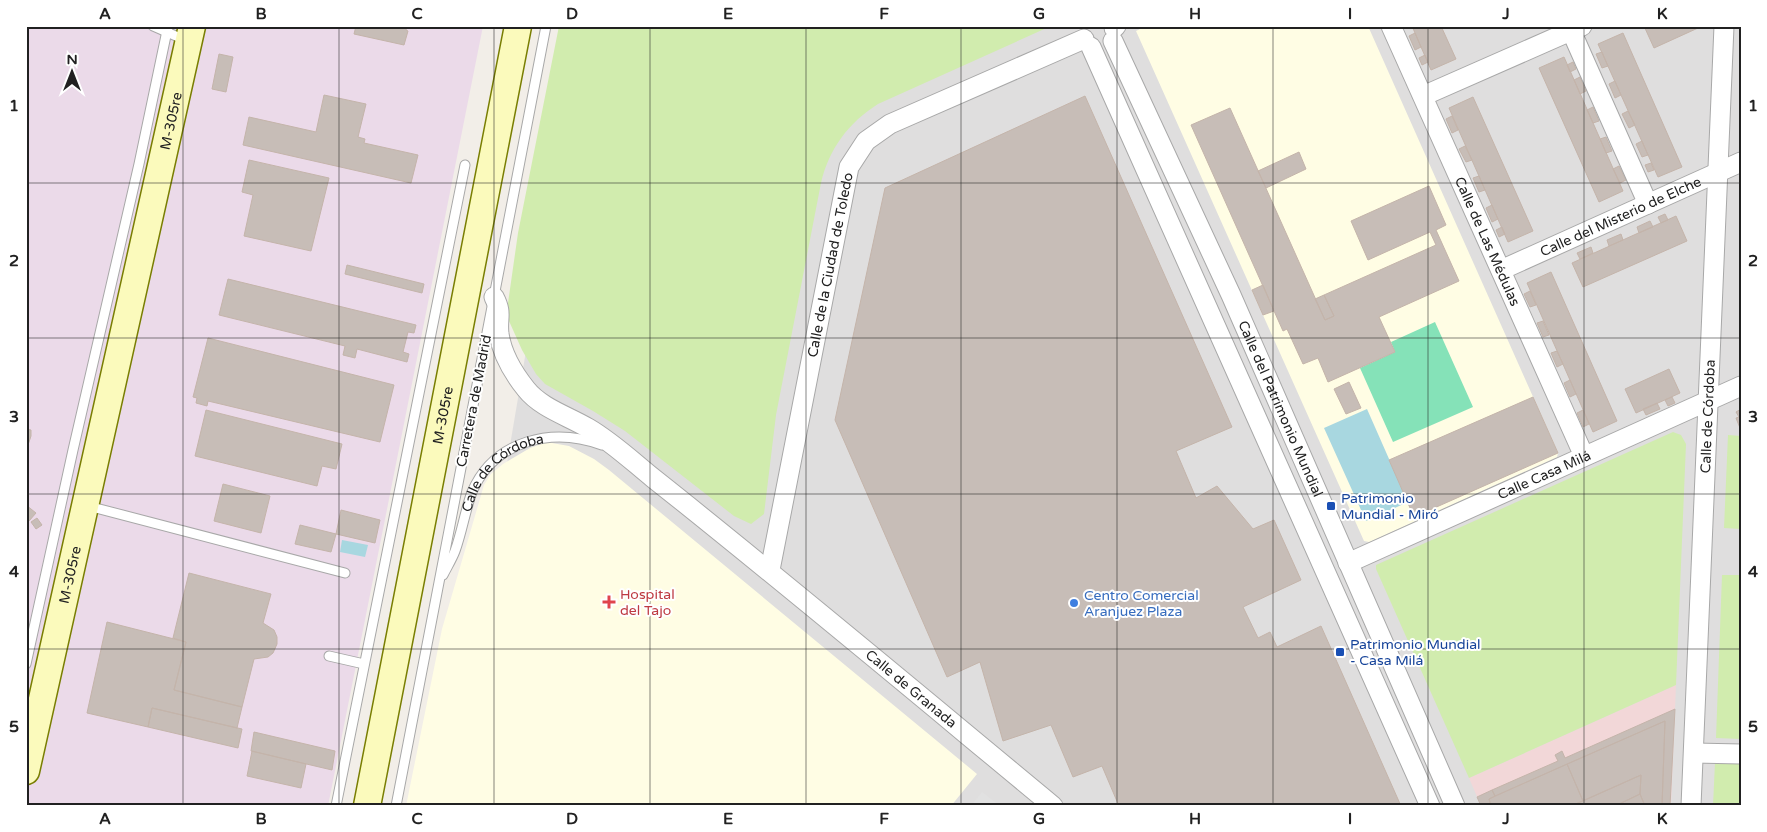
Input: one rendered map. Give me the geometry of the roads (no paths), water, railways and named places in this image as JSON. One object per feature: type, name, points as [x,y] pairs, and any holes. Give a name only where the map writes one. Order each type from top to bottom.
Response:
[{"type":"main road","name":"M-305re","points":[[366,806],[518,26]]},
{"type":"main road","name":"M-305re","points":[[26,771],[60,566],[86,505],[85,452],[179,31]]},
{"type":"street","name":"Calle de Las Médulas","points":[[1391,26],[1584,456]]},
{"type":"street","name":"Calle de Córdoba","points":[[1691,806],[1710,399],[1724,26]]},
{"type":"street","points":[[1423,96],[1574,28],[1648,204]]},
{"type":"street","name":"Calle de la Ciudad de Toledo","points":[[770,570],[849,167],[866,141],[890,124],[1086,33],[1101,49],[1110,45],[1114,30]]},
{"type":"street","name":"Calle del Patrimonio Mundial","points":[[1114,30],[1455,806]]},
{"type":"street","name":"Calle del Patrimonio Mundial","points":[[1086,33],[1096,61],[1328,574],[1430,806]]},
{"type":"street","name":"Calle del Misterio de Elche","points":[[1500,270],[1741,162]]},
{"type":"street","name":"Calle de Córdoba","points":[[494,297],[500,309],[499,332],[501,344],[512,367],[527,391],[535,398],[590,429],[620,451],[770,570]]},
{"type":"street","name":"Calle Casa Milá","points":[[1348,563],[1741,386]]},
{"type":"street","name":"Calle de Granada","points":[[770,570],[1053,806]]},
{"type":"street","points":[[1694,753],[1741,754]]},
{"type":"lane","points":[[153,26],[179,31]]},
{"type":"lane","name":"Carretera de Madrid","points":[[396,806],[546,26]]},
{"type":"lane","points":[[336,806],[465,164]]},
{"type":"lane","name":"Calle de Córdoba","points":[[438,584],[455,553],[477,483],[484,471],[508,450],[536,439],[563,436],[589,440],[620,451]]},
{"type":"lane","points":[[26,664],[60,566],[85,452]]},
{"type":"lane","points":[[86,505],[345,572]]},
{"type":"lane","points":[[329,656],[364,664]]},
{"type":"water","points":[[1367,409],[1408,502],[1366,521],[1324,428]]},
{"type":"water","points":[[342,540],[368,545],[365,557],[340,552]]},
{"type":"place","name":"Patrimonio Mundial - Miró","points":[[1331,506]]},
{"type":"place","name":"Hospital del Tajo","points":[[609,602]]},
{"type":"place","name":"Centro Comercial Aranjuez Plaza","points":[[1074,603]]},
{"type":"place","name":"Patrimonio Mundial - Casa Milá","points":[[1340,652]]}]
